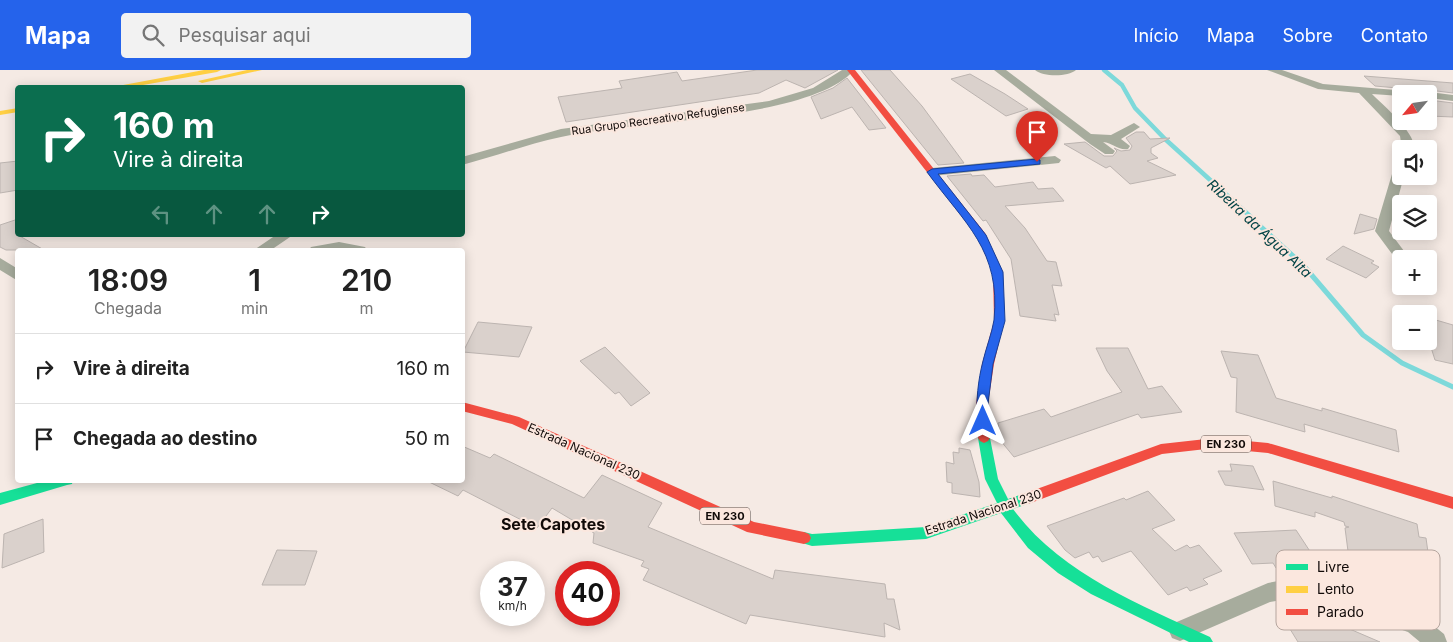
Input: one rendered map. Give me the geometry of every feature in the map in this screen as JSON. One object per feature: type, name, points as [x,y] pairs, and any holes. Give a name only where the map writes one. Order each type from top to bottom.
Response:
[{"type":"main road","points":[[128,85],[217,70]]},
{"type":"main road","points":[[181,85],[258,70]]},
{"type":"main road","points":[[850,70],[982,235],[998,272],[999,321],[988,364],[982,404],[985,457],[1002,507],[1030,543],[1082,584],[1205,642]]},
{"type":"main road","points":[[0,104],[15,102]]},
{"type":"main road","points":[[0,113],[15,110]]},
{"type":"main road","name":"Estrada Nacional 230","points":[[465,407],[515,420],[752,528],[812,540],[926,533],[1161,449],[1215,443],[1268,448],[1453,503]]},
{"type":"main road","points":[[0,499],[56,483]]},
{"type":"street","name":"Rua Grupo Recreativo Refugiense","points":[[465,160],[561,133],[778,102],[817,90],[850,70]]},
{"type":"street","points":[[999,70],[1023,86],[1086,137],[1111,145],[1124,146]]},
{"type":"street","points":[[1040,70],[1050,72],[1071,70]]},
{"type":"street","points":[[1272,70],[1322,87],[1392,93]]},
{"type":"street","points":[[1363,91],[1405,135],[1407,140]]},
{"type":"street","points":[[1438,96],[1453,98]]},
{"type":"street","points":[[1111,145],[1134,127]]},
{"type":"street","points":[[932,172],[1055,160]]},
{"type":"street","points":[[1395,185],[1382,230],[1396,250]]},
{"type":"street","points":[[264,248],[283,237]]},
{"type":"street","points":[[328,248],[339,246],[350,248]]},
{"type":"street","points":[[0,263],[15,274]]},
{"type":"street","points":[[1180,631],[1268,593],[1276,591]]},
{"type":"street","points":[[1421,630],[1436,642]]},
{"type":"building","points":[[757,70],[838,70],[805,88],[786,80],[759,93],[566,122],[558,97],[622,88],[619,81],[677,72],[682,81]]},
{"type":"building","points":[[861,70],[890,70],[922,106],[964,163],[938,165]]},
{"type":"building","points":[[970,74],[1028,109],[1006,116],[951,79]]},
{"type":"building","points":[[1364,76],[1453,83],[1453,93],[1438,91],[1438,85],[1392,85],[1392,88],[1375,86]]},
{"type":"building","points":[[847,78],[886,128],[869,130],[852,107],[821,119],[811,97],[833,88]]},
{"type":"building","points":[[1438,101],[1453,103],[1453,117],[1438,116]]},
{"type":"building","points":[[1136,132],[1144,132],[1150,139],[1170,138],[1151,148],[1151,153],[1158,158],[1147,161],[1176,175],[1130,184],[1110,166],[1106,168],[1064,144],[1085,142],[1104,156],[1113,156],[1117,151],[1114,148],[1121,151],[1130,150],[1132,146],[1126,138]]},
{"type":"building","points":[[15,161],[15,190],[0,193],[0,163]]},
{"type":"building","points":[[971,174],[972,176],[984,175],[995,187],[1033,182],[1038,189],[1053,188],[1064,201],[1005,206],[1025,228],[1047,261],[1056,262],[1062,286],[1052,285],[1059,315],[1054,314],[1056,321],[1020,316],[1011,259],[986,220],[983,221],[947,176]]},
{"type":"building","points":[[1360,214],[1377,219],[1374,229],[1354,234]]},
{"type":"building","points":[[15,220],[15,237],[21,237],[41,248],[6,250],[0,247],[0,225]]},
{"type":"building","points":[[1343,246],[1374,261],[1371,263],[1379,267],[1366,278],[1326,259]]},
{"type":"building","points":[[1437,320],[1453,325],[1453,364],[1435,360],[1432,350],[1437,350]]},
{"type":"building","points":[[478,322],[532,327],[519,357],[465,352],[465,348]]},
{"type":"building","points":[[605,347],[650,393],[631,406],[619,392],[615,394],[580,361]]},
{"type":"building","points":[[1096,348],[1128,348],[1148,389],[1162,386],[1182,412],[1141,418],[1138,414],[1014,457],[1000,440],[998,423],[1044,409],[1051,417],[1122,392],[1107,371]]},
{"type":"building","points":[[1221,351],[1258,355],[1276,398],[1322,411],[1322,408],[1396,430],[1399,452],[1304,424],[1305,432],[1236,412],[1237,378],[1231,377]]},
{"type":"building","points":[[465,447],[490,458],[494,454],[584,498],[602,475],[662,503],[648,527],[773,579],[775,570],[885,584],[887,599],[894,599],[900,630],[884,623],[885,637],[750,615],[746,624],[643,580],[649,569],[641,566],[644,561],[593,543],[594,533],[552,508],[537,528],[463,490],[458,496],[431,483],[465,483]]},
{"type":"building","points":[[959,448],[970,450],[979,482],[980,497],[952,493],[952,483],[947,482],[946,462],[954,464],[953,452],[959,453]]},
{"type":"building","points":[[1230,464],[1253,466],[1264,490],[1225,485],[1218,471],[1232,471]]},
{"type":"building","points":[[1273,481],[1332,498],[1332,496],[1417,524],[1419,537],[1426,538],[1428,550],[1348,550],[1345,528],[1349,527],[1345,526],[1344,522],[1315,512],[1315,517],[1275,506]]},
{"type":"building","points":[[1148,491],[1175,520],[1152,529],[1175,551],[1187,545],[1190,548],[1199,545],[1222,571],[1203,579],[1208,584],[1190,591],[1187,587],[1168,595],[1131,551],[1102,562],[1098,556],[1093,558],[1089,552],[1075,558],[1065,550],[1047,526]]},
{"type":"building","points":[[43,519],[44,552],[2,568],[4,534]]},
{"type":"building","points":[[1296,530],[1309,550],[1276,550],[1276,568],[1273,563],[1252,564],[1234,533]]},
{"type":"building","points":[[277,550],[317,551],[305,585],[262,585]]},
{"type":"building","points":[[1291,630],[1351,630],[1380,642],[1298,642]]},
{"type":"waterway","name":"Ribeira da Água Alta","points":[[1104,70],[1122,85],[1135,108],[1165,139],[1251,217]]},
{"type":"waterway","name":"Ribeira da Água Alta","points":[[1249,216],[1303,265],[1363,335],[1402,363],[1453,387]]},
{"type":"traffic: fast","points":[[984,438],[992,479],[1009,514],[1033,543],[1063,568],[1096,589],[1205,642]]},
{"type":"traffic: fast","points":[[0,499],[56,483]]},
{"type":"traffic: fast","points":[[804,538],[812,540],[926,533],[1028,498]]},
{"type":"traffic: slow","points":[[128,85],[217,70]]},
{"type":"traffic: slow","points":[[202,81],[258,70]]},
{"type":"traffic: slow","points":[[0,113],[15,110]]},
{"type":"traffic: jam","points":[[851,70],[982,235],[998,272],[999,321],[988,364],[982,404],[984,438]]},
{"type":"traffic: jam","points":[[465,407],[515,420],[752,528],[804,538]]},
{"type":"traffic: jam","points":[[1028,498],[1161,449],[1215,443],[1268,448],[1453,503]]},
{"type":"district","name":"Sete Capotes","points":[[553,524]]},
{"type":"route","points":[[983,421],[982,404],[988,364],[999,321],[998,272],[982,235],[932,172],[1037,162]]}]
